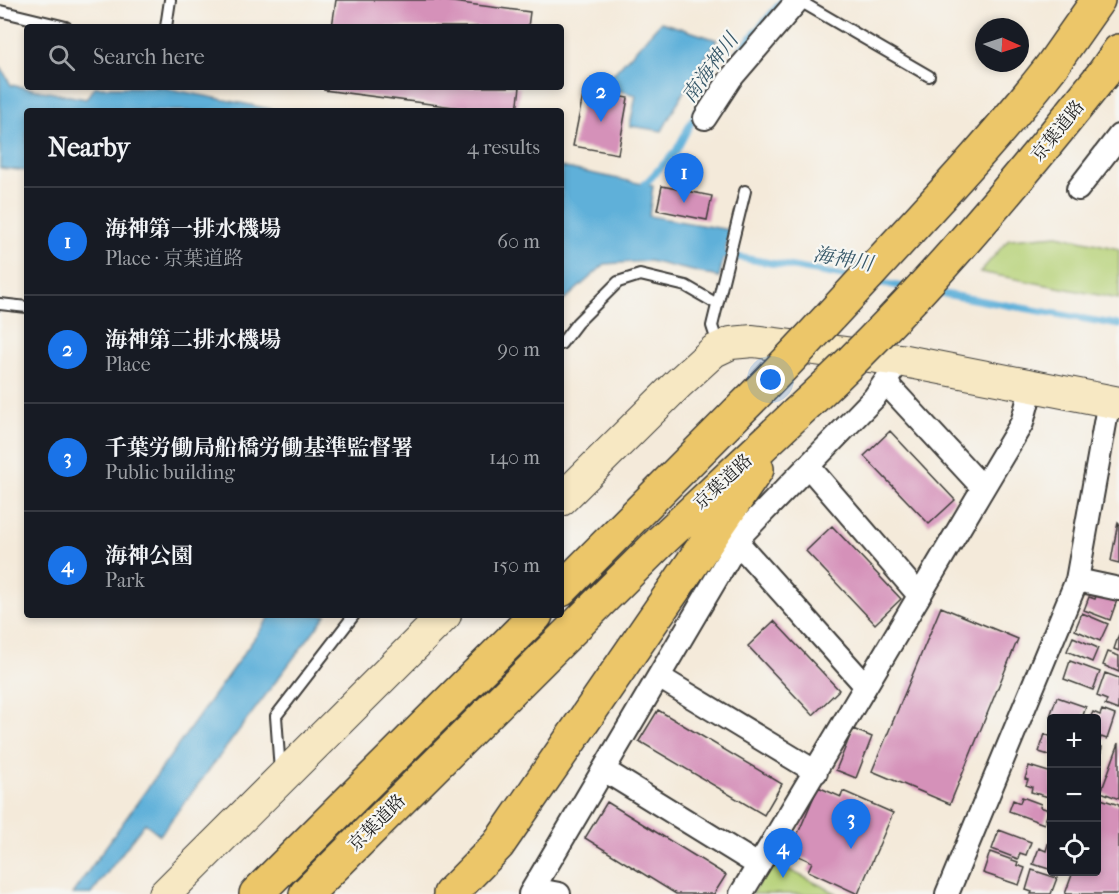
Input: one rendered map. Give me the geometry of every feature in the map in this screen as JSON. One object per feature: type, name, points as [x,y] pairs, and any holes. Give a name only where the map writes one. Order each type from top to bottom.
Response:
[{"type":"highway","name":"京葉道路","points":[[564,587],[775,376],[964,172],[1051,67],[1098,0]]},
{"type":"highway","name":"京葉道路","points":[[309,891],[658,544],[834,380],[963,244],[1114,62]]},
{"type":"highway","points":[[450,894],[498,845],[796,414]]},
{"type":"highway","name":"京葉道路","points":[[256,894],[533,618]]},
{"type":"street","points":[[705,118],[731,78],[798,0]]},
{"type":"street","points":[[1078,189],[1119,136]]},
{"type":"street","points":[[564,497],[679,383],[714,351],[731,343],[753,341],[892,371],[1032,386],[1114,402],[1077,580],[947,894]]},
{"type":"street","points":[[559,894],[532,892],[744,532],[874,398],[892,371]]},
{"type":"street","points":[[892,371],[983,488]]},
{"type":"street","points":[[741,894],[816,772],[865,685],[1022,423],[1032,386]]},
{"type":"street","points":[[808,466],[919,595]]},
{"type":"street","points":[[738,543],[865,685]]},
{"type":"street","points":[[1077,580],[1119,589]]},
{"type":"street","points":[[165,894],[442,618]]},
{"type":"street","points":[[659,677],[816,772]]},
{"type":"street","points":[[604,770],[758,865]]},
{"type":"lane","points":[[166,24],[170,0]]},
{"type":"lane","points":[[798,0],[929,76]]},
{"type":"lane","points":[[0,11],[54,24]]},
{"type":"lane","points":[[719,348],[712,326],[745,190]]},
{"type":"lane","points":[[564,340],[577,323],[618,282],[640,275],[686,286],[717,304]]},
{"type":"lane","points":[[0,304],[24,307]]},
{"type":"lane","points":[[281,779],[276,716],[352,618]]},
{"type":"green space","points":[[1058,235],[1119,249],[1119,299],[980,272],[1009,239]]},
{"type":"green space","points":[[771,861],[838,894],[752,894]]},
{"type":"water","points":[[661,22],[717,40],[688,84],[662,131],[630,126],[636,95],[602,86]]},
{"type":"water","points":[[0,66],[11,85],[24,87],[24,90],[38,90],[86,99],[92,90],[175,90],[265,108],[24,108],[24,171],[0,168]]},
{"type":"water","points":[[564,168],[653,186],[649,216],[730,230],[719,277],[649,261],[605,264],[564,300]]},
{"type":"water","points":[[269,618],[324,618],[160,835],[145,823],[91,894],[72,894]]},
{"type":"building","points":[[336,0],[437,0],[530,12],[528,24],[332,24]]},
{"type":"building","points":[[324,90],[520,90],[517,108],[461,108]]},
{"type":"building","points":[[584,90],[628,98],[618,154],[573,146]]},
{"type":"building","points":[[662,186],[712,196],[707,220],[657,210]]},
{"type":"building","points":[[890,431],[955,500],[929,524],[864,456]]},
{"type":"building","points":[[1119,523],[1119,563],[1111,561]]},
{"type":"building","points":[[832,526],[901,599],[875,624],[806,551]]},
{"type":"building","points":[[1097,593],[1117,600],[1110,620],[1084,610],[1089,597],[1095,599]]},
{"type":"building","points":[[941,607],[1018,639],[950,804],[872,771]]},
{"type":"building","points":[[1082,613],[1108,624],[1100,641],[1075,630]]},
{"type":"building","points":[[774,621],[839,690],[813,715],[748,646]]},
{"type":"building","points":[[1119,634],[1119,651],[1114,649]]},
{"type":"building","points":[[1073,637],[1098,648],[1092,662],[1067,651]]},
{"type":"building","points":[[1108,652],[1119,656],[1119,672],[1103,665]]},
{"type":"building","points":[[1070,661],[1100,672],[1093,690],[1064,679]]},
{"type":"building","points":[[1105,673],[1119,678],[1118,710],[1105,705],[1107,700],[1097,696]]},
{"type":"building","points":[[1057,697],[1086,707],[1083,714],[1051,714]]},
{"type":"building","points":[[658,710],[782,784],[764,815],[639,741]]},
{"type":"building","points":[[1102,710],[1115,715],[1107,739],[1101,737]]},
{"type":"building","points":[[853,729],[872,737],[856,778],[836,770]]},
{"type":"building","points":[[1045,734],[1047,735],[1047,754],[1039,752]]},
{"type":"building","points":[[1119,743],[1119,799],[1101,792]]},
{"type":"building","points":[[1029,766],[1047,771],[1047,797],[1031,792],[1032,787],[1026,785],[1028,780],[1025,779]]},
{"type":"building","points":[[818,787],[841,797],[843,791],[893,813],[858,894],[808,871],[812,862],[790,852]]},
{"type":"building","points":[[1022,797],[1041,804],[1040,807],[1047,809],[1044,824],[1009,811],[1013,800],[1020,803]]},
{"type":"building","points":[[1101,799],[1119,805],[1119,894],[1065,894],[1072,876],[1101,876]]},
{"type":"building","points":[[607,802],[726,875],[714,894],[676,894],[585,838]]},
{"type":"building","points":[[999,830],[1031,842],[1026,855],[1020,853],[1018,859],[992,849]]},
{"type":"building","points":[[1039,848],[1046,851],[1047,848],[1047,868],[1033,864]]},
{"type":"building","points":[[990,852],[1018,862],[1017,865],[1025,868],[1019,885],[983,873]]},
{"type":"building","points":[[1032,870],[1057,878],[1051,894],[1031,894],[1032,892],[1026,890]]},
{"type":"waterway","name":"南海神川","points":[[738,53],[783,0]]},
{"type":"waterway","name":"南海神川","points":[[645,184],[676,151],[711,88]]},
{"type":"waterway","name":"海神川","points":[[726,255],[854,278]]},
{"type":"waterway","name":"海神川","points":[[876,282],[910,288]]},
{"type":"waterway","name":"海神川","points":[[933,292],[1119,325]]},
{"type":"place","name":"海神第二排水機場","points":[[601,122]]},
{"type":"place","name":"海神第一排水機場","points":[[684,203]]},
{"type":"place","name":"千葉労働局船橋労働基準監督署","points":[[851,849]]},
{"type":"place","name":"海神公園","points":[[783,878]]}]
